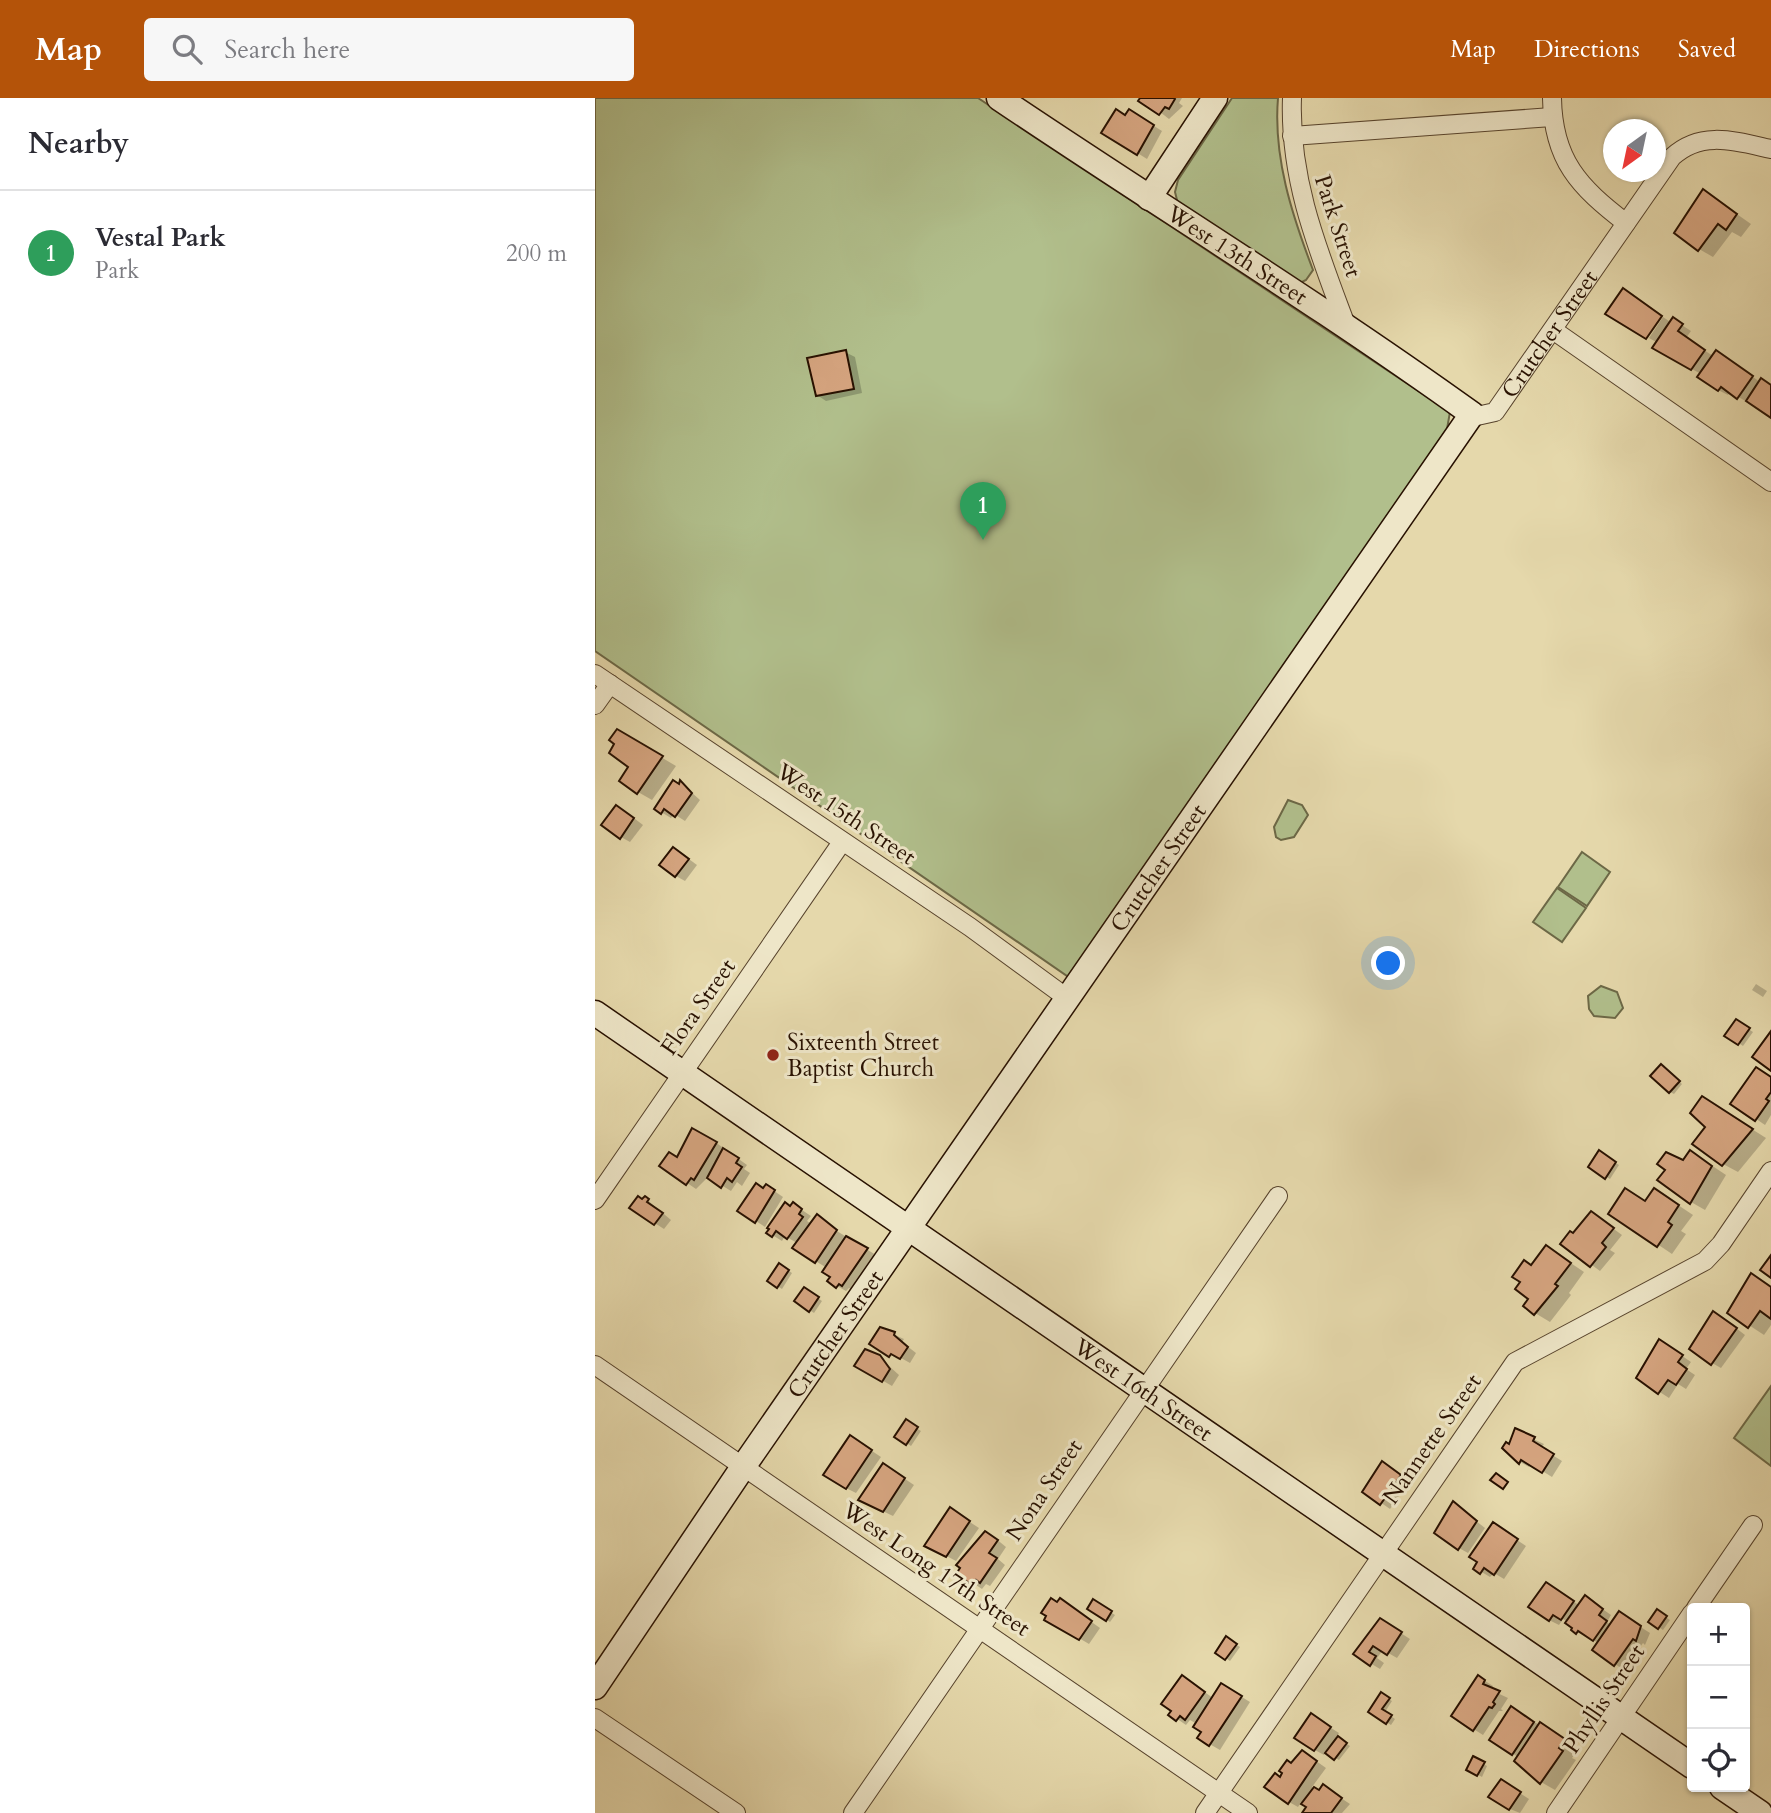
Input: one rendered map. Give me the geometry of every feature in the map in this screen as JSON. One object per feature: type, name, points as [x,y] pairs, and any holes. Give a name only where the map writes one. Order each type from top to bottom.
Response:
[{"type":"street","name":"West 13th Street","points":[[999,98],[1346,325],[1367,343],[1472,414]]},
{"type":"street","points":[[1149,198],[1215,98]]},
{"type":"street","name":"Park Street","points":[[1292,98],[1292,136],[1305,214],[1346,325]]},
{"type":"street","points":[[1552,98],[1552,117],[1566,163],[1580,184],[1626,223]]},
{"type":"street","points":[[1292,136],[1552,117]]},
{"type":"street","name":"Crutcher Street","points":[[595,1687],[743,1467],[1472,414],[1478,416],[1495,412],[1672,157],[1684,146],[1699,140],[1727,139],[1771,149]]},
{"type":"street","points":[[1553,330],[1771,482]]},
{"type":"street","points":[[595,705],[603,679]]},
{"type":"street","name":"West 15th Street","points":[[603,679],[970,927],[1067,998]]},
{"type":"street","name":"Flora Street","points":[[595,1200],[842,842]]},
{"type":"street","name":"West 16th Street","points":[[595,1013],[1687,1762]]},
{"type":"street","name":"Nannette Street","points":[[1205,1813],[1515,1362],[1705,1261],[1721,1244],[1771,1171]]},
{"type":"street","name":"Nona Street","points":[[853,1813],[1143,1388],[1278,1196]]},
{"type":"street","name":"West Long 17th Street","points":[[595,1365],[1248,1813]]},
{"type":"street","points":[[1699,1603],[1753,1525]]},
{"type":"street","name":"Phyllis Street","points":[[1556,1813],[1687,1620]]},
{"type":"street","points":[[595,1718],[736,1813]]},
{"type":"street","points":[[1729,1792],[1760,1813]]},
{"type":"green space","points":[[595,98],[978,98],[1450,412],[1447,429],[1070,978],[595,651]]},
{"type":"green space","points":[[1232,98],[1278,98],[1281,164],[1291,207],[1313,270],[1306,280],[1300,283],[1178,204],[1175,192],[1178,180]]},
{"type":"green space","points":[[1288,800],[1302,805],[1308,815],[1294,837],[1281,840],[1276,837],[1274,827]]},
{"type":"green space","points":[[1582,852],[1610,872],[1587,906],[1558,887]]},
{"type":"green space","points":[[1557,888],[1586,908],[1562,942],[1533,922]]},
{"type":"green space","points":[[1601,986],[1617,992],[1623,1008],[1615,1018],[1594,1016],[1589,1009],[1588,996]]},
{"type":"green space","points":[[1771,1386],[1771,1466],[1734,1438]]},
{"type":"building","points":[[1140,98],[1175,99],[1169,109],[1165,107],[1159,115],[1138,101]]},
{"type":"building","points":[[1116,109],[1125,115],[1129,109],[1154,125],[1137,155],[1101,133]]},
{"type":"building","points":[[1703,189],[1737,214],[1726,230],[1718,224],[1698,251],[1674,233]]},
{"type":"building","points":[[1623,288],[1662,316],[1646,339],[1605,314]]},
{"type":"building","points":[[1673,317],[1683,324],[1678,331],[1705,350],[1691,370],[1652,348]]},
{"type":"building","points":[[846,350],[854,389],[816,396],[807,358]]},
{"type":"building","points":[[1716,350],[1753,376],[1737,399],[1721,387],[1718,391],[1697,377]]},
{"type":"building","points":[[1761,378],[1771,385],[1771,418],[1746,401]]},
{"type":"building","points":[[617,729],[663,756],[637,794],[619,781],[628,767],[609,753],[614,744],[609,740]]},
{"type":"building","points":[[673,780],[679,784],[680,780],[692,793],[675,817],[664,809],[661,814],[654,809]]},
{"type":"building","points":[[616,805],[634,818],[620,839],[601,825]]},
{"type":"building","points":[[673,847],[689,859],[675,877],[659,865]]},
{"type":"building","points":[[1736,1019],[1750,1028],[1738,1045],[1724,1036]]},
{"type":"building","points":[[1771,1031],[1771,1071],[1752,1057]]},
{"type":"building","points":[[1661,1064],[1680,1081],[1669,1093],[1650,1076]]},
{"type":"building","points":[[1756,1067],[1771,1077],[1771,1092],[1766,1099],[1769,1101],[1755,1121],[1730,1104]]},
{"type":"building","points":[[1702,1096],[1753,1129],[1722,1166],[1692,1144],[1705,1127],[1690,1113]]},
{"type":"building","points":[[692,1128],[717,1142],[694,1180],[691,1178],[686,1185],[659,1166],[669,1152],[677,1157]]},
{"type":"building","points":[[723,1148],[739,1158],[736,1163],[742,1167],[732,1182],[727,1178],[721,1188],[707,1178]]},
{"type":"building","points":[[1599,1150],[1616,1162],[1605,1179],[1588,1167]]},
{"type":"building","points":[[1690,1150],[1712,1166],[1690,1204],[1657,1180],[1665,1170],[1657,1164],[1666,1152],[1683,1160]]},
{"type":"building","points":[[756,1183],[763,1188],[766,1184],[775,1190],[755,1223],[737,1211]]},
{"type":"building","points":[[1625,1188],[1645,1201],[1654,1188],[1679,1205],[1668,1222],[1672,1225],[1657,1247],[1608,1214]]},
{"type":"building","points":[[638,1196],[642,1199],[645,1196],[649,1199],[647,1202],[663,1213],[654,1225],[629,1208]]},
{"type":"building","points":[[785,1202],[790,1206],[793,1202],[802,1209],[799,1214],[803,1217],[787,1239],[776,1231],[772,1237],[766,1233],[769,1229],[767,1228]]},
{"type":"building","points":[[1591,1211],[1614,1228],[1602,1243],[1606,1247],[1590,1267],[1560,1244]]},
{"type":"building","points":[[817,1214],[837,1230],[815,1263],[792,1248]]},
{"type":"building","points":[[846,1236],[868,1248],[842,1286],[839,1284],[836,1288],[827,1281],[830,1277],[822,1272]]},
{"type":"building","points":[[1546,1245],[1571,1263],[1555,1284],[1558,1286],[1534,1315],[1523,1306],[1528,1299],[1515,1289],[1520,1282],[1512,1277],[1524,1260],[1531,1265]]},
{"type":"building","points":[[1771,1255],[1771,1278],[1760,1270]]},
{"type":"building","points":[[779,1263],[789,1270],[777,1288],[767,1281]]},
{"type":"building","points":[[1751,1273],[1771,1287],[1771,1319],[1760,1311],[1748,1328],[1727,1313]]},
{"type":"building","points":[[804,1287],[819,1297],[809,1312],[794,1301]]},
{"type":"building","points":[[1713,1311],[1737,1328],[1711,1365],[1689,1349]]},
{"type":"building","points":[[880,1327],[895,1332],[894,1335],[908,1347],[900,1359],[891,1354],[889,1357],[869,1344]]},
{"type":"building","points":[[1659,1339],[1683,1355],[1678,1362],[1687,1369],[1676,1385],[1668,1380],[1658,1394],[1636,1378]]},
{"type":"building","points":[[865,1349],[880,1355],[890,1369],[882,1382],[854,1366]]},
{"type":"building","points":[[906,1419],[918,1427],[906,1445],[894,1437]]},
{"type":"building","points":[[1515,1428],[1535,1437],[1533,1441],[1554,1454],[1542,1473],[1521,1460],[1519,1464],[1502,1448],[1506,1442],[1509,1444]]},
{"type":"building","points":[[850,1435],[872,1450],[846,1489],[823,1475]]},
{"type":"building","points":[[1382,1461],[1401,1475],[1380,1505],[1362,1492]]},
{"type":"building","points":[[883,1463],[905,1478],[883,1512],[858,1500]]},
{"type":"building","points":[[1496,1473],[1508,1482],[1503,1489],[1490,1480]]},
{"type":"building","points":[[1453,1501],[1477,1521],[1458,1550],[1434,1533]]},
{"type":"building","points":[[950,1507],[970,1521],[946,1557],[924,1546]]},
{"type":"building","points":[[1493,1522],[1518,1539],[1494,1575],[1484,1568],[1480,1574],[1473,1569],[1477,1562],[1469,1557]]},
{"type":"building","points":[[985,1531],[998,1540],[989,1553],[997,1558],[980,1583],[976,1580],[972,1585],[956,1574],[960,1568],[956,1565]]},
{"type":"building","points":[[1546,1582],[1574,1601],[1561,1620],[1553,1615],[1549,1621],[1528,1607]]},
{"type":"building","points":[[1585,1595],[1603,1609],[1599,1615],[1607,1621],[1593,1641],[1578,1631],[1576,1634],[1565,1623]]},
{"type":"building","points":[[1051,1598],[1057,1602],[1060,1598],[1092,1621],[1079,1640],[1044,1620],[1046,1616],[1041,1613]]},
{"type":"building","points":[[1093,1599],[1112,1611],[1106,1621],[1087,1609]]},
{"type":"building","points":[[1657,1609],[1667,1616],[1658,1629],[1648,1622]]},
{"type":"building","points":[[1619,1611],[1641,1626],[1636,1641],[1633,1639],[1614,1666],[1592,1650]]},
{"type":"building","points":[[1380,1618],[1402,1632],[1387,1655],[1373,1646],[1369,1652],[1376,1656],[1370,1666],[1353,1654]]},
{"type":"building","points":[[1226,1636],[1237,1644],[1225,1660],[1215,1653]]},
{"type":"building","points":[[1182,1675],[1205,1692],[1185,1720],[1180,1716],[1176,1721],[1168,1715],[1171,1711],[1161,1704]]},
{"type":"building","points":[[1478,1675],[1485,1680],[1483,1684],[1500,1691],[1493,1702],[1495,1704],[1492,1708],[1489,1707],[1473,1731],[1451,1716]]},
{"type":"building","points":[[1221,1683],[1242,1696],[1209,1746],[1197,1738],[1201,1732],[1193,1727]]},
{"type":"building","points":[[1381,1692],[1390,1698],[1382,1709],[1392,1715],[1386,1724],[1368,1712]]},
{"type":"building","points":[[1511,1706],[1534,1722],[1512,1755],[1489,1740]]},
{"type":"building","points":[[1311,1713],[1331,1727],[1314,1751],[1294,1738]]},
{"type":"building","points":[[1540,1722],[1565,1739],[1559,1748],[1563,1751],[1540,1784],[1514,1761]]},
{"type":"building","points":[[1338,1736],[1347,1743],[1334,1760],[1325,1753]]},
{"type":"building","points":[[1302,1750],[1317,1761],[1288,1804],[1264,1787],[1275,1773],[1280,1777],[1282,1773],[1279,1771],[1287,1760],[1291,1763]]},
{"type":"building","points":[[1473,1756],[1485,1762],[1477,1776],[1466,1770]]},
{"type":"building","points":[[1501,1779],[1521,1792],[1509,1810],[1488,1797]]},
{"type":"building","points":[[1323,1784],[1342,1798],[1331,1813],[1302,1813],[1306,1807],[1301,1804],[1314,1787],[1319,1790]]},
{"type":"place","name":"Vestal Park","points":[[983,540]]},
{"type":"place","name":"Sixteenth Street Baptist Church","points":[[773,1055]]}]
